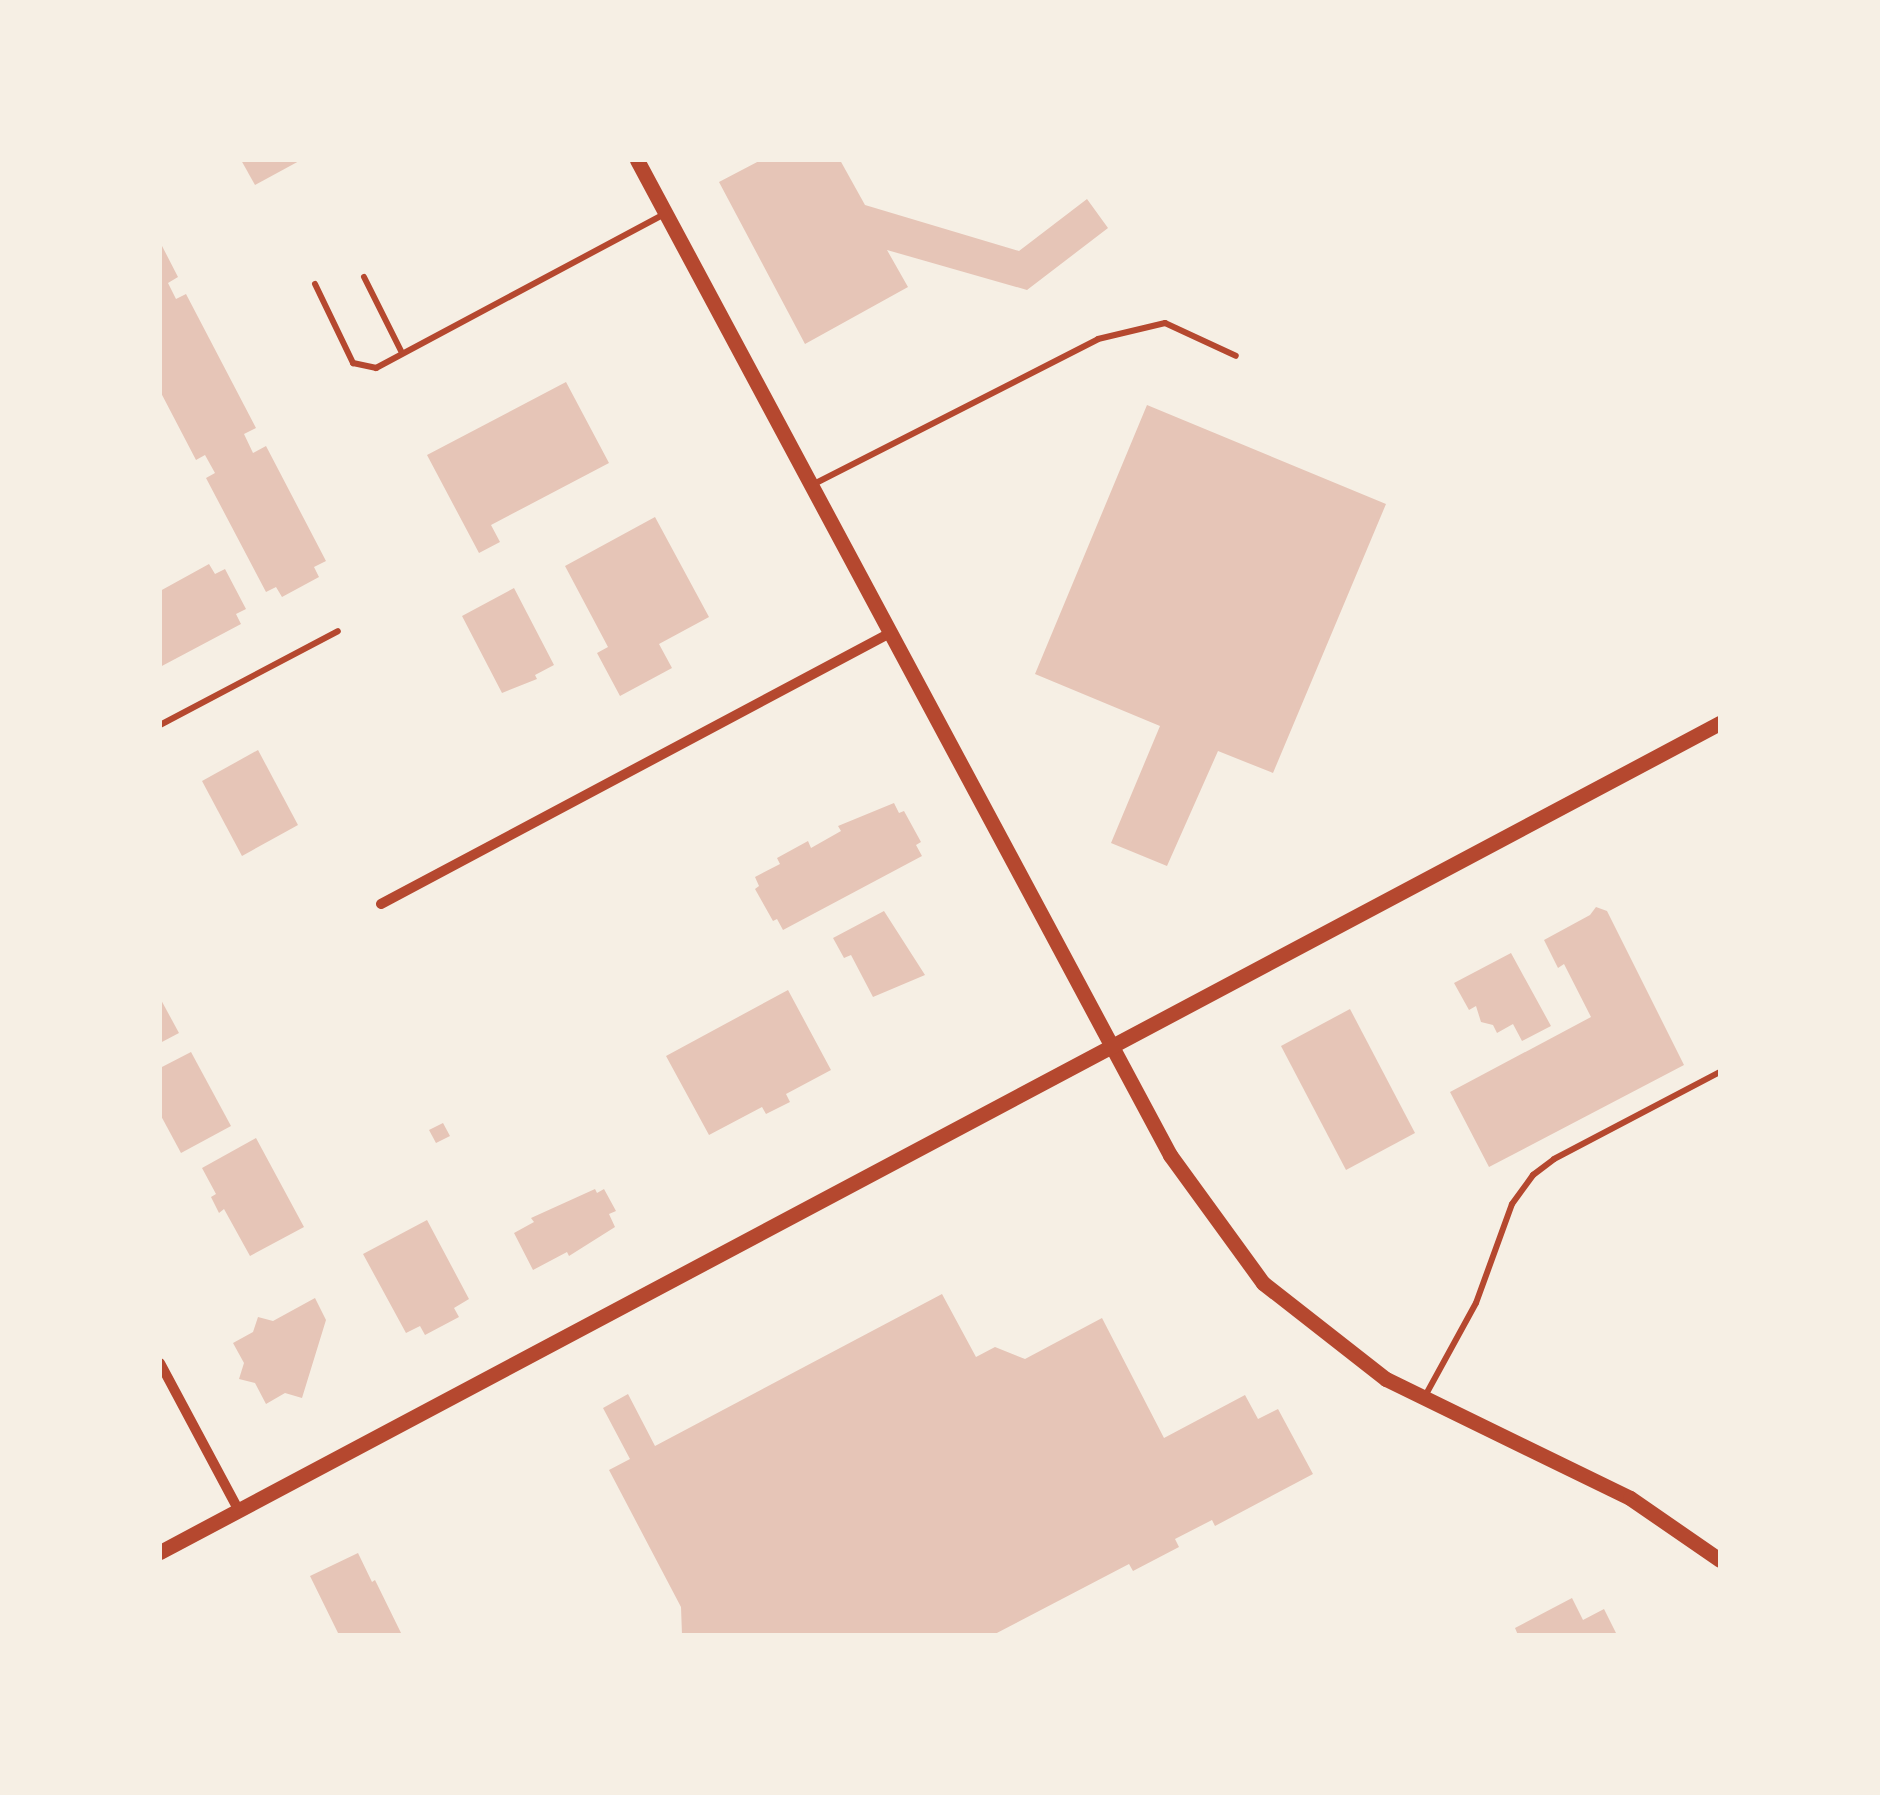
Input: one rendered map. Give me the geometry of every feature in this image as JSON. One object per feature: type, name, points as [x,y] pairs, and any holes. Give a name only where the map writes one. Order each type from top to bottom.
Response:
[{"type":"street","points":[[637,160],[1170,1156],[1262,1282],[1386,1379],[1630,1498],[1720,1560]]},
{"type":"street","points":[[380,904],[890,633]]},
{"type":"street","points":[[160,1552],[1720,723]]},
{"type":"street","points":[[160,1364],[238,1510]]},
{"type":"lane","points":[[314,284],[353,363],[376,368],[665,214]]},
{"type":"lane","points":[[364,277],[402,353]]},
{"type":"lane","points":[[811,486],[1098,339],[1165,323],[1236,356]]},
{"type":"lane","points":[[160,725],[338,632]]},
{"type":"lane","points":[[1424,1398],[1476,1303],[1512,1204],[1532,1176],[1554,1159],[1720,1072]]},
{"type":"building","points":[[241,160],[301,160],[255,185]]},
{"type":"building","points":[[761,160],[840,160],[865,205],[1019,251],[1087,199],[1108,228],[1027,290],[887,250],[908,287],[805,344],[719,182]]},
{"type":"building","points":[[160,242],[178,277],[168,283],[176,299],[186,294],[256,428],[244,434],[253,453],[266,446],[326,561],[314,567],[319,577],[282,597],[276,587],[266,592],[206,478],[215,473],[205,455],[196,460],[160,391]]},
{"type":"building","points":[[566,382],[609,463],[491,525],[500,542],[479,553],[427,455]]},
{"type":"building","points":[[1147,405],[1386,504],[1273,773],[1218,751],[1167,866],[1111,843],[1160,726],[1035,674]]},
{"type":"building","points":[[655,517],[709,617],[659,644],[672,668],[620,696],[597,653],[608,647],[565,566]]},
{"type":"building","points":[[209,564],[215,574],[225,569],[246,609],[236,614],[241,624],[160,667],[160,591]]},
{"type":"building","points":[[514,588],[554,665],[535,675],[537,679],[502,693],[462,616]]},
{"type":"building","points":[[258,750],[298,825],[242,856],[202,781]]},
{"type":"building","points":[[894,803],[899,813],[904,811],[921,842],[916,845],[922,856],[783,930],[777,919],[773,921],[755,889],[759,886],[755,877],[780,864],[777,858],[808,841],[811,848],[841,831],[838,826]]},
{"type":"building","points":[[1596,907],[1607,911],[1684,1065],[1489,1167],[1450,1092],[1591,1017],[1564,964],[1558,968],[1544,940],[1590,915]]},
{"type":"building","points":[[884,911],[925,975],[873,997],[851,955],[844,958],[833,938]]},
{"type":"building","points":[[1511,953],[1551,1026],[1522,1041],[1513,1024],[1497,1033],[1493,1025],[1481,1022],[1476,1006],[1469,1010],[1454,983]]},
{"type":"building","points":[[788,990],[831,1070],[786,1094],[790,1102],[766,1114],[762,1107],[709,1135],[666,1056]]},
{"type":"building","points":[[160,998],[179,1033],[160,1043]]},
{"type":"building","points":[[1350,1009],[1415,1133],[1346,1170],[1281,1046]]},
{"type":"building","points":[[191,1052],[231,1126],[181,1153],[160,1114],[160,1068]]},
{"type":"building","points":[[443,1123],[450,1136],[436,1143],[429,1130]]},
{"type":"building","points":[[256,1138],[304,1227],[250,1256],[224,1209],[219,1213],[211,1197],[216,1194],[202,1168]]},
{"type":"building","points":[[595,1189],[597,1193],[604,1189],[616,1211],[609,1214],[615,1227],[569,1256],[567,1252],[533,1270],[514,1233],[534,1222],[531,1218]]},
{"type":"building","points":[[427,1220],[469,1299],[454,1308],[459,1317],[425,1335],[420,1326],[406,1333],[363,1254]]},
{"type":"building","points":[[942,1294],[976,1357],[995,1347],[1025,1359],[1102,1318],[1164,1438],[1245,1395],[1258,1419],[1278,1409],[1313,1474],[1215,1526],[1212,1520],[1175,1539],[1179,1547],[1133,1571],[1129,1564],[993,1635],[682,1635],[681,1607],[609,1470],[630,1459],[603,1408],[628,1394],[655,1446]]},
{"type":"building","points":[[315,1298],[326,1320],[302,1398],[285,1393],[266,1404],[255,1383],[239,1379],[244,1363],[233,1343],[253,1332],[258,1317],[273,1321]]},
{"type":"building","points":[[358,1553],[402,1635],[339,1635],[310,1576]]},
{"type":"building","points":[[1572,1598],[1583,1620],[1604,1609],[1617,1635],[1518,1635],[1515,1628]]}]
